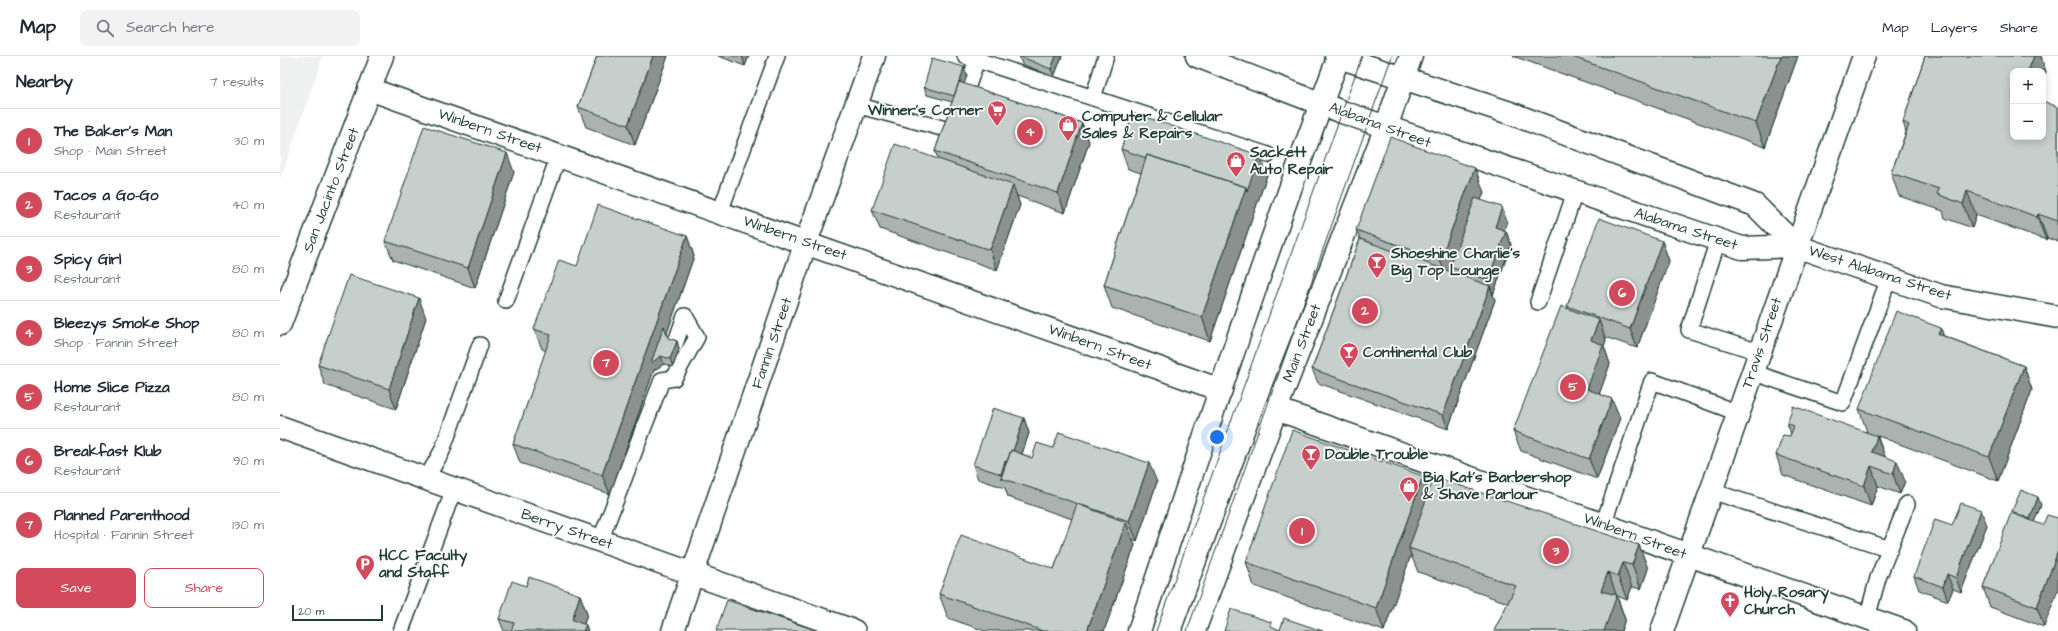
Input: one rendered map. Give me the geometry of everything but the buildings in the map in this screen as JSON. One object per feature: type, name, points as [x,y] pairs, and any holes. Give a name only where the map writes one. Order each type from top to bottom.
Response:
[{"type":"street","name":"San Jacinto Street","points":[[280,324],[382,56]]},
{"type":"street","name":"Fannin Street","points":[[672,631],[694,574],[806,242],[874,56]]},
{"type":"street","name":"Alabama Street","points":[[1197,56],[1321,104],[1386,127],[1742,248],[1796,246]]},
{"type":"street","points":[[1139,631],[1221,390],[1338,56],[1510,113],[1755,205],[1796,246]]},
{"type":"street","name":"Main Street","points":[[1194,631],[1276,409],[1386,127],[1411,56]]},
{"type":"street","name":"Travis Street","points":[[1662,631],[1864,56]]},
{"type":"street","name":"Winbern Street","points":[[369,89],[806,242],[1221,390]]},
{"type":"street","name":"West Alabama Street","points":[[1796,246],[1941,296],[2058,317]]},
{"type":"street","name":"Winbern Street","points":[[1276,409],[1904,631]]},
{"type":"street","name":"Berry Street","points":[[280,427],[854,631]]},
{"type":"lane","points":[[720,212],[776,56]]},
{"type":"lane","points":[[856,105],[953,131],[973,57],[1268,155]]},
{"type":"lane","points":[[1093,98],[1104,57]]},
{"type":"lane","points":[[506,301],[559,155]]},
{"type":"lane","points":[[1538,302],[1575,192]]},
{"type":"lane","points":[[1718,240],[1689,330],[1759,352]]},
{"type":"lane","points":[[1752,372],[1843,403],[1888,278]]},
{"type":"lane","points":[[662,380],[674,378],[697,337],[685,316],[674,347]]},
{"type":"lane","points":[[426,479],[442,451],[480,345]]},
{"type":"lane","points":[[600,541],[668,365]]},
{"type":"lane","points":[[1603,525],[1652,381],[1738,413]]},
{"type":"lane","points":[[401,631],[454,489]]},
{"type":"lane","points":[[1711,491],[1890,549]]},
{"type":"lane","points":[[1867,618],[1878,578],[1908,504]]},
{"type":"shaded area","points":[[280,56],[323,56],[280,180]]},
{"type":"tram line","points":[[1156,631],[1362,56]]},
{"type":"tram line","points":[[1187,631],[1392,56]]},
{"type":"place","name":"Winner's Corner","points":[[997,127]]},
{"type":"place","name":"Bleezys Smoke Shop","points":[[1030,132]]},
{"type":"place","name":"Computer & Cellular Sales & Repairs","points":[[1068,142]]},
{"type":"place","name":"Sackett Auto Repair","points":[[1236,178]]},
{"type":"place","name":"Shoeshine Charlie's Big Top Lounge","points":[[1377,279]]},
{"type":"place","name":"Breakfast Klub","points":[[1622,293]]},
{"type":"place","name":"Tacos a Go-Go","points":[[1365,311]]},
{"type":"place","name":"Planned Parenthood","points":[[606,363]]},
{"type":"place","name":"Continental Club","points":[[1349,369]]},
{"type":"place","name":"Home Slice Pizza","points":[[1573,387]]},
{"type":"place","name":"Double Trouble","points":[[1311,471]]},
{"type":"place","name":"Big Kat's Barbershop & Shave Parlour","points":[[1409,503]]},
{"type":"place","name":"The Baker's Man","points":[[1302,531]]},
{"type":"place","name":"Spicy Girl","points":[[1556,551]]},
{"type":"place","name":"HCC Faculty and Staff","points":[[365,581]]},
{"type":"place","name":"Holy Rosary Church","points":[[1730,618]]}]
